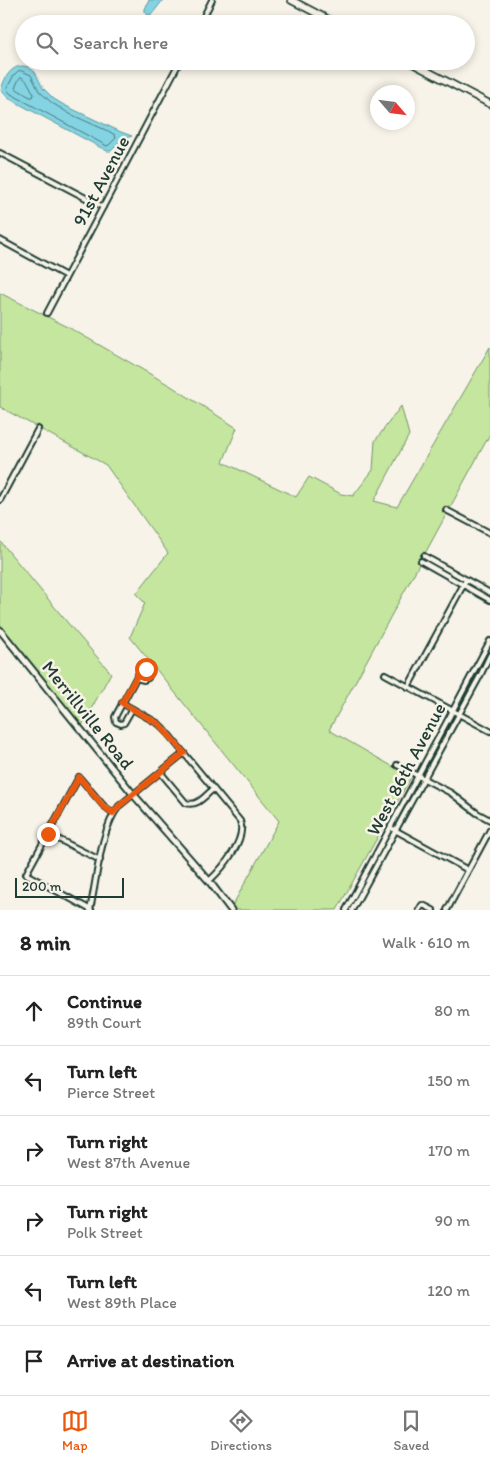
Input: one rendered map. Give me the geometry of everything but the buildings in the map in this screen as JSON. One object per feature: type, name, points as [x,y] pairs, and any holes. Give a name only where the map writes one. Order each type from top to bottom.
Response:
[{"type":"main road","points":[[291,0],[319,15]]},
{"type":"main road","points":[[425,70],[490,104]]},
{"type":"street","points":[[204,15],[212,0]]},
{"type":"street","name":"91st Avenue","points":[[47,313],[175,70]]},
{"type":"street","points":[[0,153],[103,207]]},
{"type":"street","points":[[0,240],[66,276]]},
{"type":"street","points":[[0,500],[38,429]]},
{"type":"street","points":[[446,510],[490,532]]},
{"type":"street","points":[[424,556],[490,593]]},
{"type":"street","points":[[421,561],[490,600]]},
{"type":"street","points":[[408,687],[466,580]]},
{"type":"street","name":"Merrillville Road","points":[[0,630],[133,794],[209,881],[231,910]]},
{"type":"street","name":"West 86th Avenue","points":[[349,909],[390,828],[490,642]]},
{"type":"street","name":"West 86th Avenue","points":[[349,909],[395,831],[490,655]]},
{"type":"street","points":[[385,674],[490,731]]},
{"type":"street","points":[[132,709],[124,722],[119,724],[115,720],[136,678]]},
{"type":"street","points":[[122,703],[159,724],[240,821],[242,834],[222,869],[209,881]]},
{"type":"street","points":[[113,813],[103,806],[79,777],[26,874],[90,910],[105,834],[113,813],[133,794],[184,753]]},
{"type":"street","points":[[397,765],[451,793],[477,813],[490,820]]},
{"type":"street","points":[[161,773],[186,803],[197,803],[213,789]]},
{"type":"street","points":[[390,828],[468,870]]},
{"type":"street","points":[[447,910],[490,830]]},
{"type":"street","points":[[48,834],[100,860]]},
{"type":"street","points":[[419,910],[422,905],[433,910]]},
{"type":"green space","points":[[0,293],[68,327],[171,386],[237,428],[223,462],[296,497],[309,477],[341,494],[353,496],[373,470],[375,441],[401,406],[409,435],[374,501],[397,507],[490,347],[490,434],[329,730],[411,777],[337,910],[230,910],[279,821],[130,637],[145,603],[136,594],[168,553],[106,465],[0,407]]},
{"type":"green space","points":[[0,541],[111,673],[80,729],[0,629]]},
{"type":"water","points":[[149,0],[163,0],[152,14],[148,15],[145,9]]},
{"type":"water","points":[[14,68],[15,70],[32,70],[43,88],[54,99],[132,136],[122,140],[111,151],[107,151],[8,98],[1,90],[8,74]]},
{"type":"route","points":[[48,834],[79,777],[103,806],[113,813],[184,753],[159,724],[122,703],[140,670],[146,669]]}]
